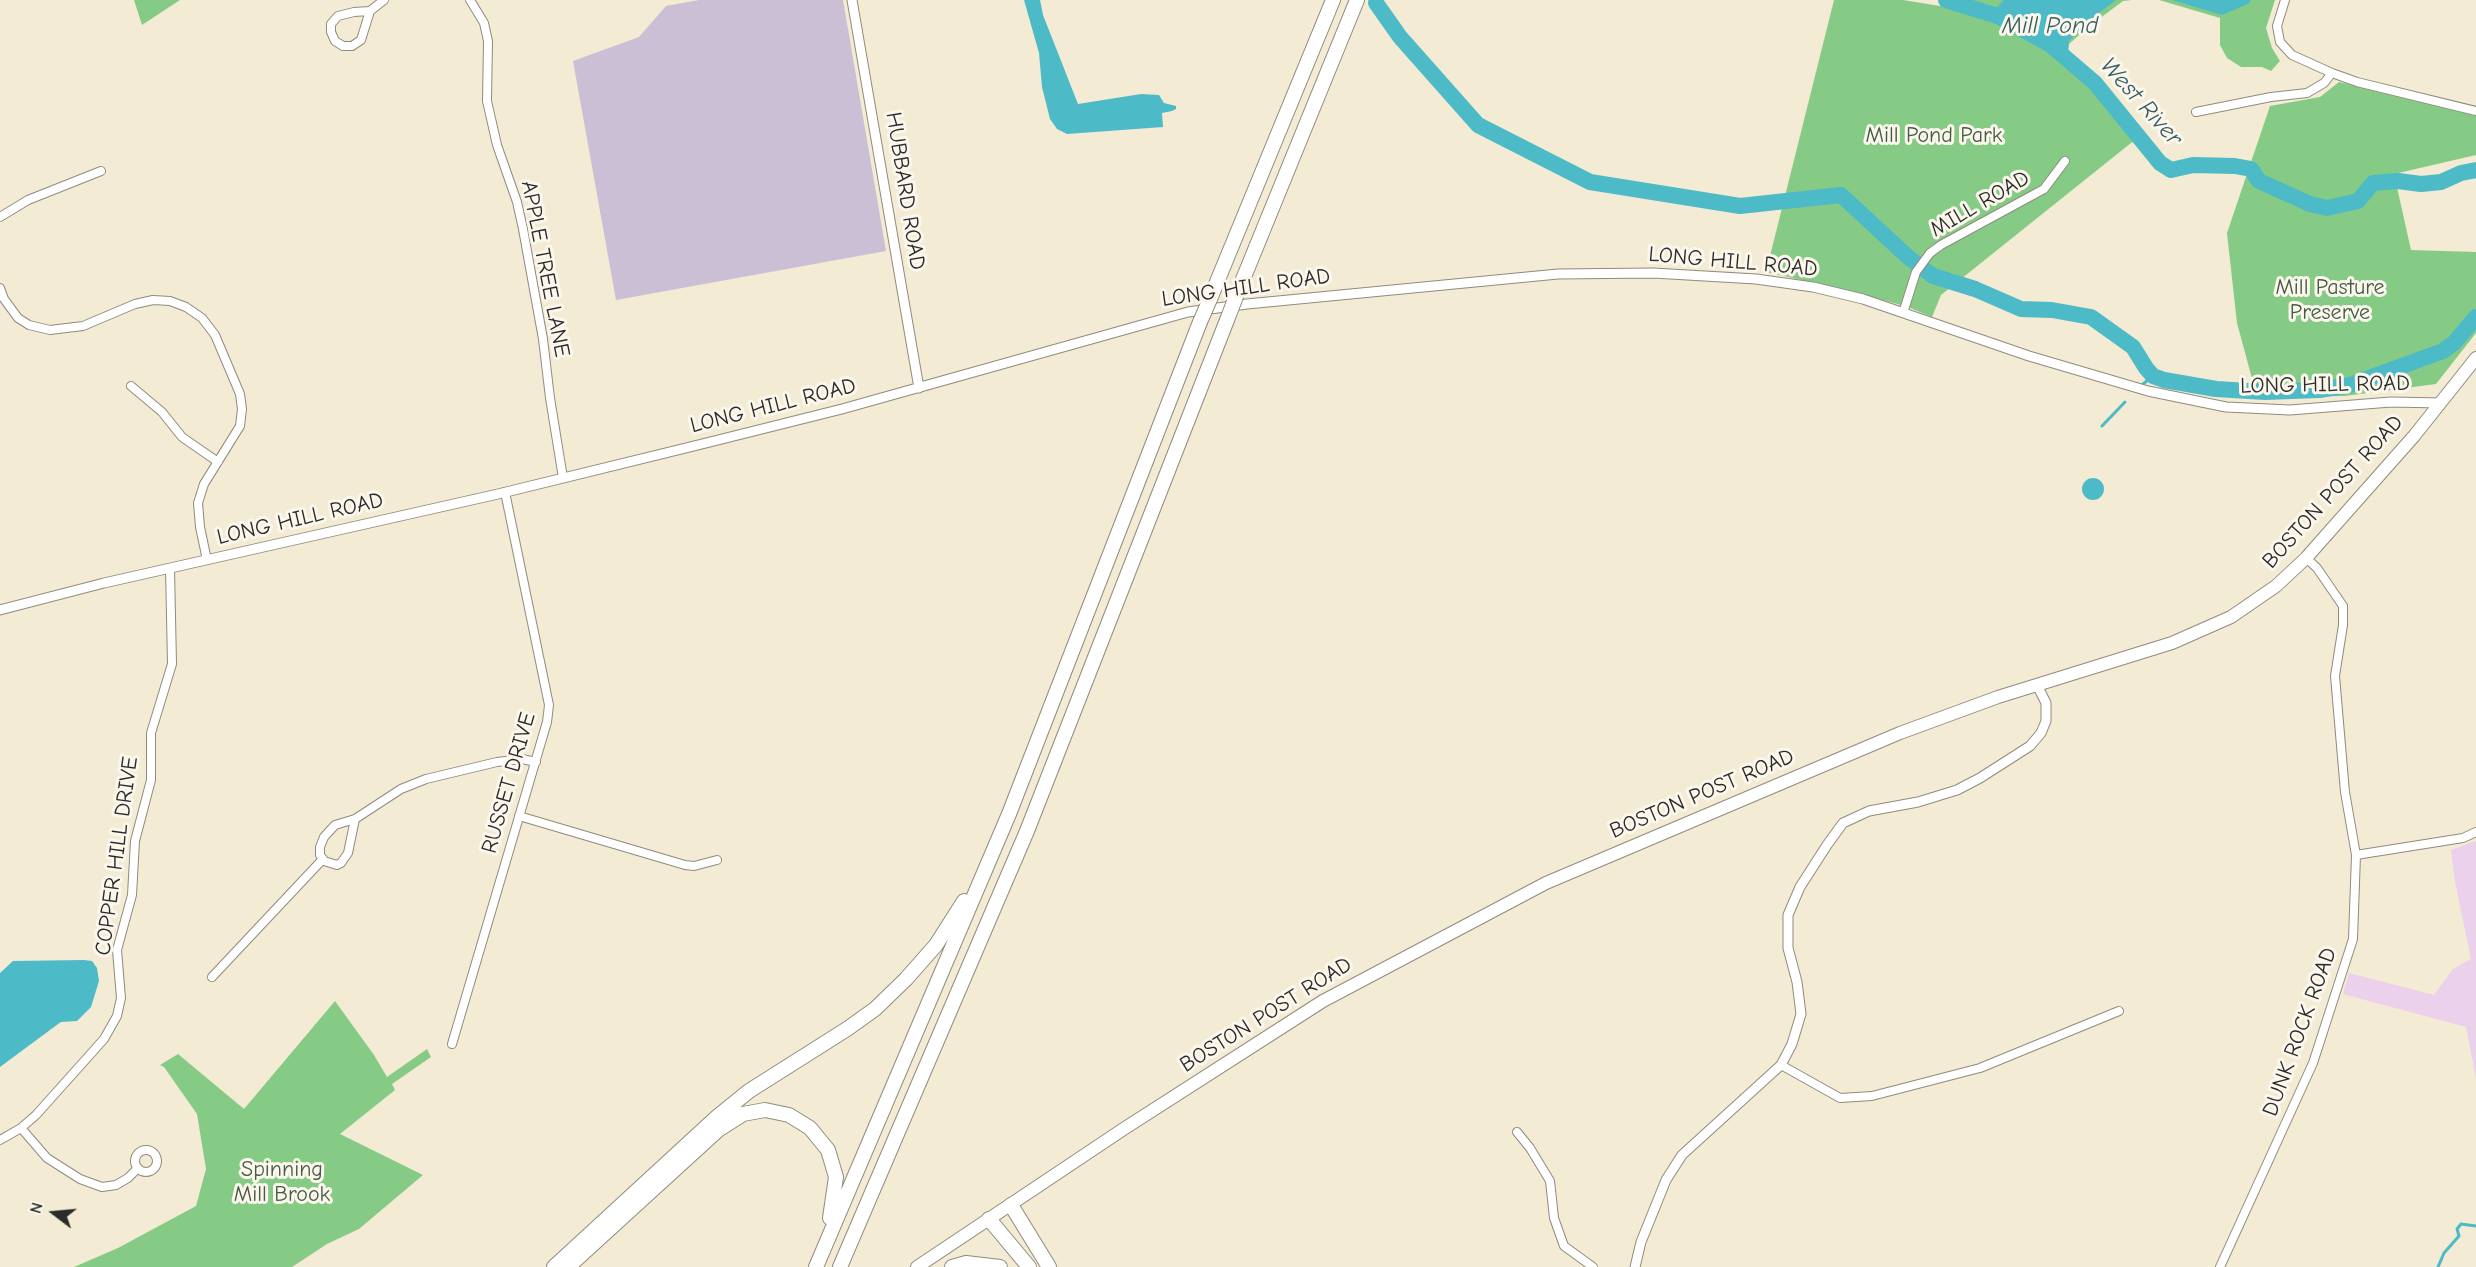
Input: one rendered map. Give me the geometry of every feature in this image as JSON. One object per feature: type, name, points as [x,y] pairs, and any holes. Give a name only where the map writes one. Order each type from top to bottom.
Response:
[{"type":"highway","points":[[814,1267],[1009,814],[1200,322],[1333,0]]},
{"type":"highway","points":[[840,1267],[1027,831],[1237,294],[1342,36],[1359,0]]},
{"type":"highway","points":[[554,1267],[733,1104],[782,1068],[847,1029],[875,1009],[906,979],[936,945],[960,910],[1009,814]]},
{"type":"highway","points":[[568,1267],[717,1130],[743,1114],[765,1110],[789,1115],[810,1128],[828,1150],[836,1177],[832,1211],[814,1267]]},
{"type":"highway","points":[[1011,1205],[1049,1267]]},
{"type":"highway","points":[[989,1220],[1029,1267]]},
{"type":"highway","points":[[952,1267],[966,1263],[1000,1267]]},
{"type":"main road","name":"BOSTON POST ROAD","points":[[917,1267],[1323,1001],[1546,883],[1900,733],[2037,685],[2172,643],[2217,625],[2260,599],[2306,558],[2373,484],[2476,358]]},
{"type":"street","points":[[370,11],[361,40],[352,46],[343,46],[335,41],[331,32],[332,24],[338,16],[370,11],[384,0]]},
{"type":"street","name":"APPLE TREE LANE","points":[[470,0],[484,23],[488,41],[487,101],[497,146],[517,202],[523,229],[543,339],[550,398],[564,478]]},
{"type":"street","name":"HUBBARD ROAD","points":[[852,0],[919,388]]},
{"type":"street","points":[[2285,0],[2277,26],[2280,42],[2292,55],[2357,82],[2476,111]]},
{"type":"street","points":[[2196,112],[2271,97],[2307,93],[2324,83],[2332,73]]},
{"type":"street","name":"MILL ROAD","points":[[1903,313],[1916,272],[1922,262],[1941,245],[2044,189],[2065,161]]},
{"type":"street","points":[[0,217],[28,200],[101,171]]},
{"type":"street","name":"LONG HILL ROAD","points":[[0,609],[505,492],[810,417],[1188,312],[1247,304],[1551,275],[1618,272],[1773,280],[1832,291],[2069,368],[2162,395],[2205,404],[2247,409],[2290,410],[2391,402],[2440,404]]},
{"type":"street","points":[[0,288],[4,299],[18,318],[29,325],[50,330],[83,326],[135,304],[153,300],[170,301],[186,307],[202,318],[215,335],[240,394],[242,409],[240,426],[204,484],[198,503],[207,560]]},
{"type":"street","points":[[131,386],[162,412],[182,437],[218,462]]},
{"type":"street","name":"RUSSET DRIVE","points":[[452,1044],[548,722],[549,705],[505,492]]},
{"type":"street","name":"DUNK ROCK ROAD","points":[[2220,1267],[2313,1063],[2353,939],[2356,855],[2345,792],[2335,676],[2343,625],[2343,606],[2317,568],[2306,558]]},
{"type":"street","name":"COPPER HILL DRIVE","points":[[0,1140],[21,1128],[81,1065],[104,1039],[117,1016],[121,998],[117,951],[132,895],[135,842],[151,780],[151,733],[172,664],[170,568]]},
{"type":"street","points":[[1635,1267],[1641,1242],[1666,1180],[1682,1155],[1781,1065],[1792,1044],[1801,1014],[1797,982],[1788,948],[1788,915],[1800,886],[1827,845],[1843,823],[1869,811],[1918,802],[1957,790],[2030,746],[2041,733],[2046,721],[2046,703],[2037,685]]},
{"type":"street","points":[[355,819],[348,853],[340,863],[330,864],[323,859],[320,847],[324,837],[335,825],[355,819],[377,802],[401,789],[426,779],[497,762],[522,759],[536,762]]},
{"type":"street","points":[[519,816],[685,866],[717,860]]},
{"type":"street","points":[[2356,855],[2463,838],[2476,832]]},
{"type":"street","points":[[212,977],[323,859]]},
{"type":"street","points":[[1781,1065],[1840,1098],[1872,1096],[1980,1068],[2119,1011]]},
{"type":"street","points":[[21,1128],[47,1158],[80,1179],[102,1187],[116,1185],[138,1168]]},
{"type":"street","points":[[1517,1132],[1530,1148],[1550,1181],[1554,1218],[1564,1246],[1593,1267]]},
{"type":"shaded area","points":[[699,0],[843,0],[886,251],[616,300],[573,61],[639,37],[666,6]]},
{"type":"shaded area","points":[[2476,841],[2476,1078],[2466,1027],[2343,994],[2349,973],[2434,995],[2453,969],[2471,959],[2455,882],[2451,850]]},
{"type":"green space","points":[[134,0],[180,0],[142,25]]},
{"type":"green space","name":"Mill Pond Park","points":[[1834,0],[1903,0],[1940,6],[1942,0],[2132,0],[2123,1],[2087,28],[2069,44],[2068,55],[2092,76],[2141,135],[1941,295],[1932,317],[1908,307],[1846,290],[1766,272]]},
{"type":"green space","points":[[2159,0],[2275,0],[2266,28],[2272,48],[2280,61],[2271,71],[2262,67],[2241,67],[2227,58],[2220,45],[2220,18]]},
{"type":"green space","name":"Mill Pasture Preserve","points":[[2339,82],[2476,114],[2476,155],[2394,174],[2411,250],[2476,252],[2476,333],[2436,384],[2345,396],[2257,397],[2237,323],[2227,233],[2270,106],[2320,97]]},
{"type":"green space","name":"Spinning Mill Brook","points":[[335,1001],[387,1077],[427,1049],[431,1057],[392,1084],[395,1090],[340,1134],[423,1175],[359,1229],[327,1244],[292,1267],[74,1267],[118,1248],[196,1206],[206,1169],[197,1114],[164,1067],[160,1065],[178,1054],[244,1109]]},
{"type":"water","points":[[1024,0],[1040,0],[1043,15],[1078,104],[1141,94],[1159,95],[1164,103],[1176,106],[1176,109],[1172,111],[1162,113],[1163,127],[1067,134],[1057,129],[1050,119],[1042,87],[1039,53]]},
{"type":"water","name":"Mill Pond","points":[[2004,0],[2116,0],[2088,21],[2069,41],[2068,49],[2058,58],[1992,22],[1994,10]]},
{"type":"water","points":[[2172,0],[2251,0],[2248,4],[2222,15]]},
{"type":"water","points":[[2093,478],[2101,481],[2104,489],[2101,497],[2093,500],[2085,497],[2082,489],[2085,481]]},
{"type":"water","points":[[13,961],[92,961],[97,968],[99,981],[91,1007],[77,1021],[61,1022],[0,1067],[0,973]]},
{"type":"waterway","name":"West River","points":[[1946,0],[2014,21]]},
{"type":"waterway","points":[[1376,3],[1400,37],[1478,125],[1590,182],[1740,206],[1841,195],[1908,257],[1933,276],[1975,289],[2021,309],[2052,310],[2091,317],[2133,347],[2153,376],[2164,380],[2216,389],[2265,392],[2319,390],[2350,385],[2443,351],[2454,343],[2476,317]]},
{"type":"waterway","name":"West River","points":[[2046,41],[2095,83],[2160,163],[2171,170],[2193,165],[2235,166],[2251,169],[2259,181],[2310,204],[2327,208],[2358,201],[2373,183],[2441,182],[2461,173],[2476,170]]},
{"type":"waterway","name":"Spinning Mill Brook","points":[[2143,384],[2153,376]]},
{"type":"waterway","name":"Spinning Mill Brook","points":[[2102,426],[2125,402]]},
{"type":"waterway","points":[[2438,1267],[2444,1253],[2459,1236],[2457,1229],[2461,1224],[2476,1226]]}]
